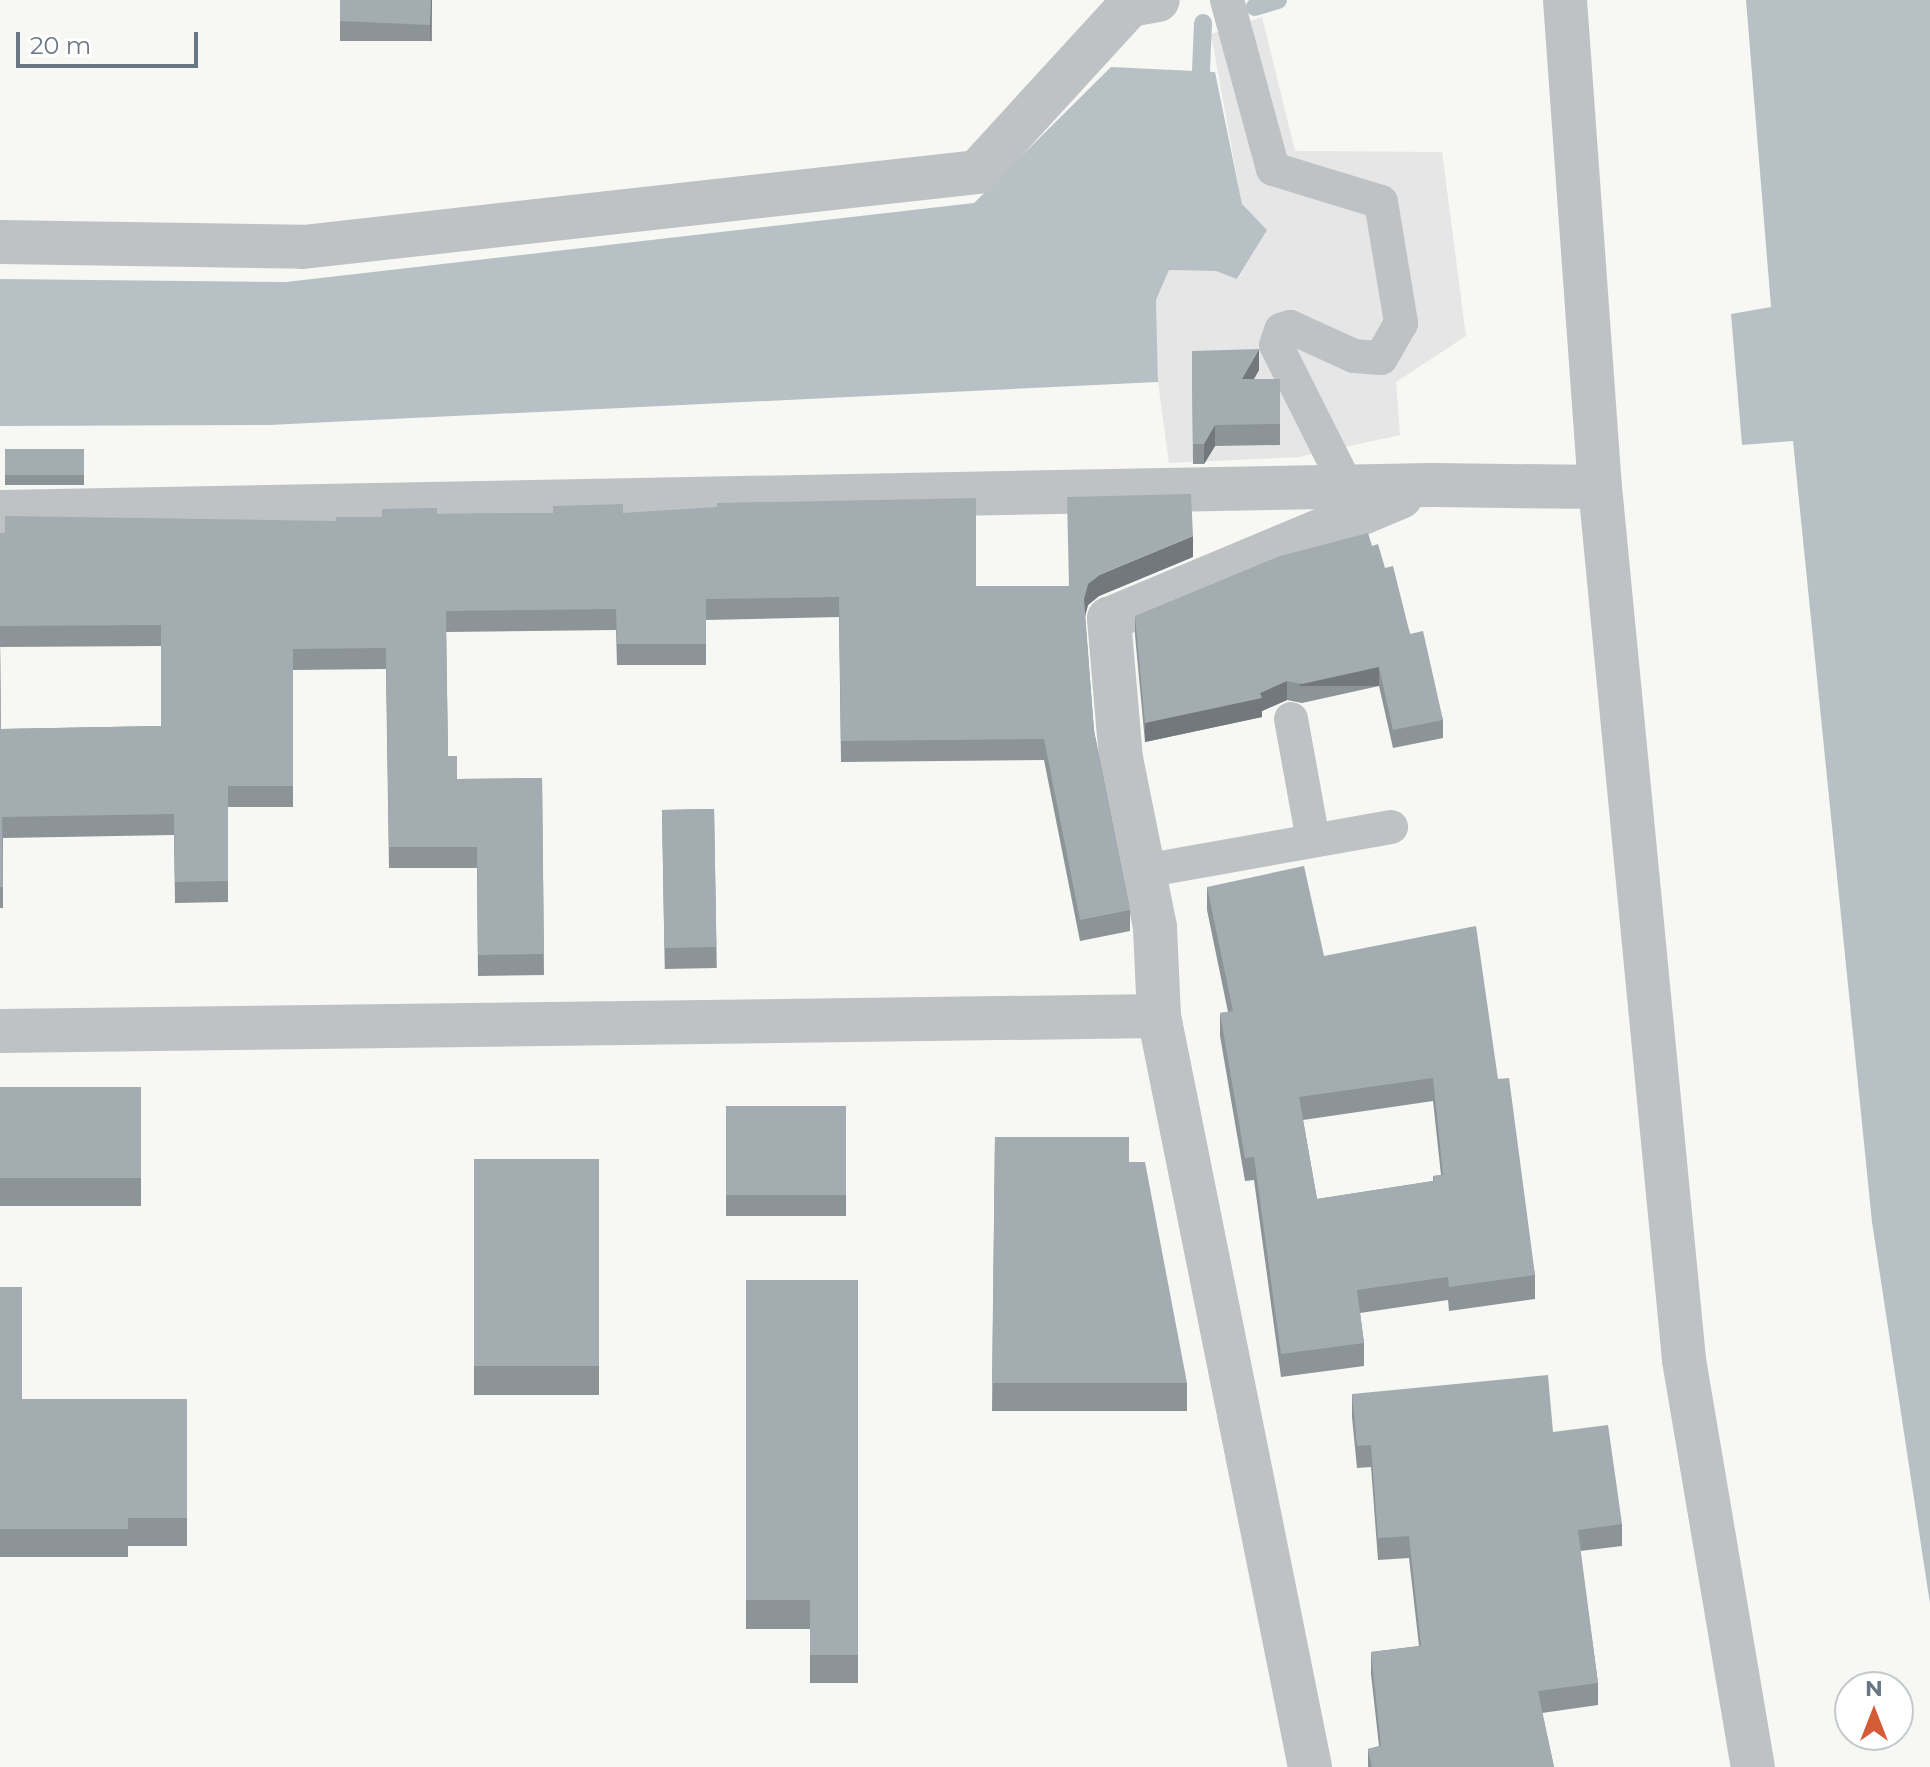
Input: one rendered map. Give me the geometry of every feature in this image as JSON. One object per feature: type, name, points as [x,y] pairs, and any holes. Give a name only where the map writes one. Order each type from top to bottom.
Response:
[{"type":"street","points":[[1565,0],[1600,487],[1684,1360],[1753,1767]]},
{"type":"street","points":[[0,242],[303,247],[977,172],[1140,2]]},
{"type":"street","points":[[1310,1767],[1159,1016],[1155,927],[1121,759],[1109,619],[1432,485]]},
{"type":"street","points":[[0,512],[1432,485],[1600,487]]},
{"type":"street","points":[[0,1031],[1159,1016]]},
{"type":"lane","points":[[1227,0],[1273,169],[1381,202],[1401,323],[1381,358],[1354,356],[1290,327],[1281,330],[1276,345],[1347,487]]},
{"type":"lane","points":[[1291,719],[1313,840]]},
{"type":"lane","points":[[1144,871],[1391,827]]},
{"type":"shaded area","points":[[1746,0],[1930,0],[1930,1604],[1872,1222],[1793,441],[1742,445],[1731,314],[1771,307]]},
{"type":"shaded area","points":[[1262,17],[1295,151],[1442,152],[1466,336],[1396,382],[1400,435],[1299,457],[1169,463],[1158,382],[1156,300],[1169,270],[1216,271],[1238,279],[1266,230],[1242,205],[1211,34]]},
{"type":"shaded area","points":[[1111,67],[1215,72],[1242,204],[1267,230],[1237,279],[1216,271],[1169,270],[1156,300],[1158,382],[269,425],[0,426],[0,279],[286,282],[974,203]]},
{"type":"building","points":[[340,0],[431,0],[430,25],[340,21]]},
{"type":"building","points":[[1259,349],[1242,379],[1280,379],[1280,424],[1215,425],[1204,444],[1193,444],[1192,351]]},
{"type":"building","points":[[5,449],[84,449],[84,475],[5,475]]},
{"type":"building","points":[[1191,494],[1193,536],[1099,575],[1088,584],[1084,599],[1094,731],[1130,910],[1080,920],[1044,739],[841,741],[839,597],[706,599],[706,644],[617,644],[616,609],[446,611],[448,756],[457,756],[457,779],[542,778],[544,954],[478,955],[477,847],[389,847],[386,648],[293,649],[293,786],[228,786],[228,881],[175,882],[174,814],[2,817],[3,887],[0,887],[0,626],[0,533],[5,533],[5,516],[336,521],[336,517],[382,517],[382,509],[437,508],[437,514],[553,513],[553,506],[623,504],[623,513],[717,507],[717,503],[976,498],[976,586],[1069,586],[1067,497]],"holes":[[[161,625],[161,726],[1,729],[0,626]]]},
{"type":"building","points":[[1368,533],[1372,546],[1378,544],[1385,568],[1393,566],[1410,634],[1423,631],[1443,720],[1393,730],[1379,667],[1302,684],[1287,681],[1260,693],[1262,698],[1145,723],[1135,616],[1280,556]]},
{"type":"building","points":[[714,809],[716,947],[664,948],[662,810]]},
{"type":"building","points":[[1304,866],[1324,956],[1476,926],[1498,1079],[1509,1078],[1535,1275],[1449,1287],[1448,1277],[1357,1290],[1364,1343],[1281,1354],[1254,1157],[1245,1158],[1220,1013],[1233,1011],[1207,887]],"holes":[[[1433,1078],[1443,1175],[1433,1176],[1434,1181],[1317,1199],[1299,1097]]]},
{"type":"building","points":[[0,1087],[141,1087],[141,1178],[0,1178]]},
{"type":"building","points":[[726,1106],[846,1106],[846,1195],[726,1195]]},
{"type":"building","points":[[995,1137],[1129,1137],[1129,1162],[1145,1162],[1187,1383],[992,1383]]},
{"type":"building","points":[[474,1159],[599,1159],[599,1366],[474,1366]]},
{"type":"building","points":[[746,1280],[858,1280],[858,1655],[810,1655],[810,1600],[746,1600]]},
{"type":"building","points":[[0,1287],[22,1287],[22,1399],[187,1399],[187,1518],[128,1518],[128,1529],[0,1529]]},
{"type":"building","points":[[1548,1375],[1553,1432],[1608,1425],[1622,1524],[1578,1530],[1598,1683],[1538,1691],[1554,1767],[1372,1767],[1368,1749],[1381,1746],[1371,1652],[1421,1646],[1409,1536],[1378,1538],[1371,1445],[1357,1446],[1352,1394]]},
{"type":"waterway","points":[[1255,7],[1278,0]]},
{"type":"waterway","points":[[1200,93],[1203,23]]}]
